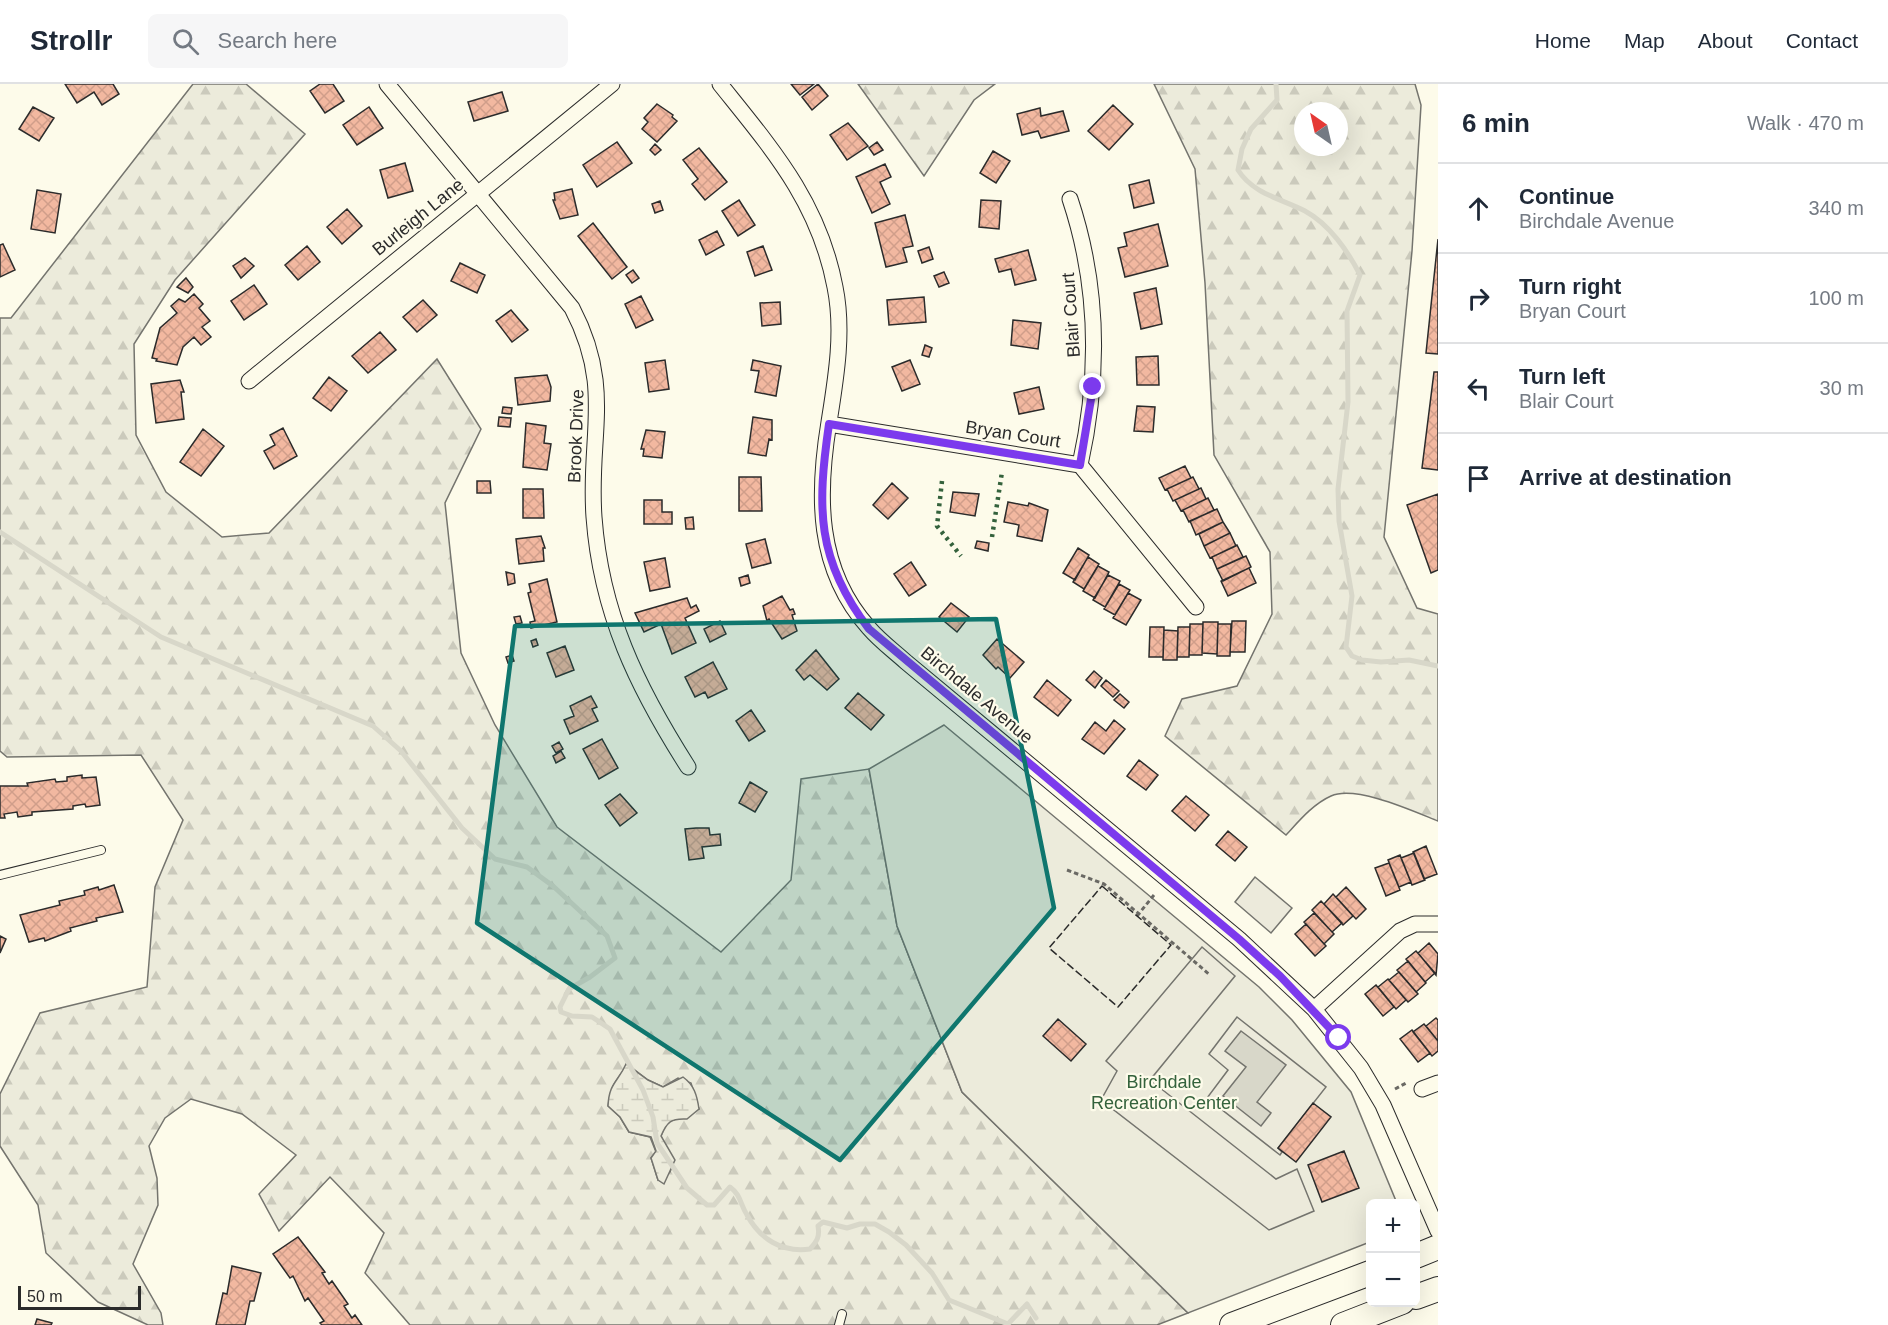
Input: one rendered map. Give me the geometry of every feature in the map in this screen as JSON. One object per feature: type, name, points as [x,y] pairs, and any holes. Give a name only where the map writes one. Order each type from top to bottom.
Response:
[{"type":"main road","points":[[1420,1254],[1438,1247]]},
{"type":"main road","points":[[1232,1325],[1366,1274]]},
{"type":"main road","points":[[1420,1295],[1438,1288]]},
{"type":"main road","points":[[1343,1325],[1388,1307]]},
{"type":"street","name":"Brook Drive","points":[[387,84],[572,308],[589,346],[598,398],[593,468],[594,518],[607,597],[619,639],[635,677],[654,714],[688,767]]},
{"type":"street","name":"Burleigh Lane","points":[[249,381],[612,84]]},
{"type":"street","name":"Birchdale Avenue","points":[[720,84],[788,170],[816,221],[836,288],[839,339],[821,478],[824,534],[833,566],[847,597],[869,629],[1239,939],[1314,1009],[1361,1068],[1383,1105],[1438,1231]]},
{"type":"street","name":"Blair Court","points":[[1070,199],[1087,260],[1095,345],[1093,387],[1080,465]]},
{"type":"street","name":"Bryan Court","points":[[829,424],[1080,465],[1196,607]]},
{"type":"street","points":[[1314,1009],[1400,931],[1415,924],[1438,924]]},
{"type":"street","points":[[1416,1084],[1438,1083]]},
{"type":"lane","points":[[0,875],[101,850]]},
{"type":"lane","points":[[839,1325],[842,1314]]},
{"type":"path","points":[[1067,870],[1104,884],[1210,975]]},
{"type":"path","points":[[1138,915],[1154,895]]},
{"type":"path","points":[[1395,1089],[1416,1084]]},
{"type":"highlighted area","points":[[996,619],[1054,908],[840,1160],[477,923],[515,626]]},
{"type":"green space","points":[[193,84],[246,84],[305,134],[175,280],[134,344],[136,435],[166,492],[222,537],[269,533],[437,359],[481,429],[445,503],[461,653],[495,725],[557,827],[721,952],[791,880],[801,779],[869,769],[897,926],[962,1092],[1188,1313],[1157,1325],[410,1325],[365,1273],[384,1233],[330,1177],[279,1231],[259,1194],[296,1155],[242,1114],[191,1099],[165,1118],[149,1146],[157,1178],[158,1205],[133,1264],[161,1313],[163,1325],[148,1325],[98,1302],[46,1253],[38,1205],[0,1146],[0,1094],[40,1013],[147,987],[155,887],[183,820],[141,755],[7,757],[0,751],[0,318],[11,318]],"holes":[[[627,1064],[648,1080],[663,1087],[678,1078],[691,1083],[699,1109],[666,1123],[661,1136],[672,1166],[670,1172],[658,1180],[651,1158],[656,1152],[650,1137],[629,1132],[620,1117],[608,1106],[613,1087]]]},
{"type":"green space","points":[[858,84],[995,84],[974,100],[924,176]]},
{"type":"green space","points":[[1154,84],[1415,84],[1421,105],[1412,251],[1384,537],[1417,608],[1438,614],[1438,821],[1369,796],[1342,794],[1331,796],[1318,804],[1286,835],[1165,736],[1182,699],[1237,686],[1272,614],[1270,552],[1214,455],[1205,283],[1195,169]]},
{"type":"green space","name":"Birchdale Recreation Center","points":[[944,725],[1259,987],[1292,1020],[1351,1092],[1395,1199],[1366,1199],[1366,1244],[1188,1313],[962,1092],[897,926],[869,769]]},
{"type":"green space","points":[[626,1064],[648,1080],[663,1087],[683,1077],[690,1083],[696,1095],[699,1109],[687,1119],[670,1122],[661,1136],[675,1160],[664,1184],[658,1180],[651,1158],[656,1151],[651,1137],[629,1132],[620,1117],[608,1106],[612,1087]]},
{"type":"shaded area","points":[[1255,877],[1292,908],[1271,933],[1235,902]]},
{"type":"shaded area","points":[[1202,947],[1235,976],[1150,1080],[1276,1179],[1297,1169],[1314,1211],[1269,1230],[1101,1100],[1117,1071],[1106,1061]]},
{"type":"shaded area","points":[[1237,1017],[1326,1087],[1278,1148],[1282,1152],[1280,1155],[1207,1098],[1228,1070],[1209,1054]]},
{"type":"shaded area","points":[[1241,1031],[1286,1065],[1257,1102],[1271,1113],[1261,1126],[1223,1096],[1246,1067],[1225,1051]]},
{"type":"building","points":[[65,84],[113,84],[119,94],[102,105],[94,92],[77,103]]},
{"type":"building","points":[[320,84],[333,84],[344,101],[325,113],[310,91]]},
{"type":"building","points":[[791,84],[814,84],[800,95]]},
{"type":"building","points":[[818,84],[828,96],[812,110],[802,97]]},
{"type":"building","points":[[502,92],[508,111],[474,121],[468,102]]},
{"type":"building","points":[[657,104],[673,115],[672,117],[677,121],[657,142],[642,129],[648,122],[644,118]]},
{"type":"building","points":[[1113,105],[1133,124],[1109,150],[1088,131]]},
{"type":"building","points":[[33,107],[54,118],[39,141],[19,129]]},
{"type":"building","points":[[369,107],[383,128],[357,145],[343,125]]},
{"type":"building","points":[[1040,108],[1041,116],[1063,111],[1069,131],[1041,138],[1038,131],[1022,135],[1017,114]]},
{"type":"building","points":[[848,123],[868,146],[847,160],[830,135]]},
{"type":"building","points":[[617,142],[632,163],[597,187],[583,165]]},
{"type":"building","points":[[877,142],[883,150],[874,155],[869,148]]},
{"type":"building","points":[[655,144],[661,150],[655,155],[650,150]]},
{"type":"building","points":[[699,148],[727,182],[705,200],[692,184],[698,179],[683,160]]},
{"type":"building","points":[[993,151],[1010,161],[996,183],[980,173]]},
{"type":"building","points":[[405,163],[413,191],[388,198],[380,170]]},
{"type":"building","points":[[885,164],[891,177],[880,182],[890,204],[872,213],[856,177]]},
{"type":"building","points":[[1149,180],[1154,203],[1134,208],[1129,185]]},
{"type":"building","points":[[572,189],[578,215],[560,219],[553,200],[555,200],[554,193]]},
{"type":"building","points":[[37,190],[61,194],[55,233],[31,229]]},
{"type":"building","points":[[739,200],[755,225],[738,236],[722,211]]},
{"type":"building","points":[[981,200],[1001,201],[999,229],[979,227]]},
{"type":"building","points":[[660,201],[663,210],[655,213],[652,204]]},
{"type":"building","points":[[347,209],[362,226],[342,244],[327,227]]},
{"type":"building","points":[[905,215],[913,246],[903,248],[907,262],[886,267],[875,223]]},
{"type":"building","points":[[593,223],[627,267],[612,279],[578,236]]},
{"type":"building","points":[[1158,224],[1168,266],[1125,277],[1118,248],[1127,246],[1124,233]]},
{"type":"building","points":[[717,231],[724,245],[706,255],[699,240]]},
{"type":"building","points":[[1438,239],[1438,354],[1426,353]]},
{"type":"building","points":[[3,244],[15,270],[0,277],[0,245]]},
{"type":"building","points":[[307,246],[320,262],[298,280],[285,265]]},
{"type":"building","points":[[763,246],[772,270],[755,276],[747,252]]},
{"type":"building","points":[[929,247],[933,259],[922,263],[918,251]]},
{"type":"building","points":[[1028,250],[1036,280],[1015,285],[1011,269],[999,272],[995,259]]},
{"type":"building","points":[[245,258],[254,266],[241,278],[233,266]]},
{"type":"building","points":[[460,263],[485,275],[477,293],[451,281]]},
{"type":"building","points":[[633,270],[639,278],[632,283],[626,275]]},
{"type":"building","points":[[944,272],[949,283],[939,287],[934,276]]},
{"type":"building","points":[[186,278],[193,287],[188,293],[177,287]]},
{"type":"building","points":[[254,285],[267,304],[244,320],[231,301]]},
{"type":"building","points":[[1156,288],[1162,324],[1141,329],[1134,293]]},
{"type":"building","points":[[194,294],[203,304],[199,308],[210,321],[202,327],[211,337],[201,345],[194,337],[183,347],[177,365],[156,361],[157,359],[152,358],[160,328],[177,313],[171,306],[179,299],[185,302]]},
{"type":"building","points":[[641,296],[653,320],[636,328],[625,304]]},
{"type":"building","points":[[924,297],[926,322],[889,325],[887,300]]},
{"type":"building","points":[[423,300],[437,315],[417,332],[403,317]]},
{"type":"building","points":[[780,302],[781,324],[762,326],[760,303]]},
{"type":"building","points":[[511,310],[528,330],[512,342],[496,321]]},
{"type":"building","points":[[1013,320],[1041,323],[1038,349],[1011,345]]},
{"type":"building","points":[[380,332],[396,350],[368,373],[352,356]]},
{"type":"building","points":[[925,345],[932,348],[929,357],[922,355]]},
{"type":"building","points":[[1158,356],[1159,385],[1137,385],[1136,357]]},
{"type":"building","points":[[665,360],[669,389],[649,392],[645,363]]},
{"type":"building","points":[[753,360],[781,366],[776,396],[755,392],[759,371],[751,370]]},
{"type":"building","points":[[910,360],[920,384],[902,391],[892,367]]},
{"type":"building","points":[[1434,372],[1438,372],[1438,470],[1422,468]]},
{"type":"building","points":[[547,375],[551,387],[550,401],[518,405],[515,378]]},
{"type":"building","points":[[329,377],[347,391],[331,411],[313,398]]},
{"type":"building","points":[[180,380],[184,392],[181,392],[184,419],[156,423],[151,384]]},
{"type":"building","points":[[1039,387],[1044,409],[1019,414],[1014,393]]},
{"type":"building","points":[[1137,406],[1155,407],[1153,432],[1134,431]]},
{"type":"building","points":[[503,407],[512,408],[511,414],[502,413]]},
{"type":"building","points":[[499,417],[511,418],[510,427],[498,426]]},
{"type":"building","points":[[753,417],[772,420],[772,440],[769,439],[766,456],[748,453]]},
{"type":"building","points":[[526,423],[546,426],[544,443],[551,444],[547,470],[523,467]]},
{"type":"building","points":[[283,428],[297,456],[274,469],[264,451],[275,445],[270,435]]},
{"type":"building","points":[[203,429],[224,446],[201,476],[180,462]]},
{"type":"building","points":[[646,430],[665,432],[662,458],[643,456],[644,449],[641,449]]},
{"type":"building","points":[[1185,466],[1191,478],[1165,490],[1159,478]]},
{"type":"building","points":[[739,477],[761,477],[762,511],[739,511]]},
{"type":"building","points":[[1193,477],[1199,489],[1173,501],[1167,489]]},
{"type":"building","points":[[477,481],[490,481],[491,493],[477,493]]},
{"type":"building","points":[[892,483],[908,498],[888,519],[873,505]]},
{"type":"building","points":[[1201,488],[1206,499],[1181,511],[1175,500]]},
{"type":"building","points":[[523,489],[543,489],[544,518],[523,518]]},
{"type":"building","points":[[953,492],[979,494],[975,516],[950,512]]},
{"type":"building","points":[[1438,494],[1438,570],[1431,573],[1407,505]]},
{"type":"building","points":[[1208,498],[1214,510],[1189,522],[1183,510]]},
{"type":"building","points":[[644,500],[662,500],[662,512],[672,512],[672,524],[644,524]]},
{"type":"building","points":[[1008,502],[1028,506],[1029,503],[1048,510],[1042,541],[1017,536],[1019,525],[1004,522]]},
{"type":"building","points":[[1217,509],[1223,522],[1196,535],[1190,521]]},
{"type":"building","points":[[693,517],[694,529],[686,529],[685,518]]},
{"type":"building","points":[[1223,522],[1230,533],[1204,546],[1199,534]]},
{"type":"building","points":[[1230,533],[1236,546],[1210,558],[1204,546]]},
{"type":"building","points":[[541,536],[545,548],[543,548],[544,561],[519,564],[516,539]]},
{"type":"building","points":[[765,539],[771,563],[752,568],[746,544]]},
{"type":"building","points":[[977,541],[989,543],[988,551],[975,548]]},
{"type":"building","points":[[1237,545],[1243,557],[1217,569],[1212,557]]},
{"type":"building","points":[[1078,548],[1089,555],[1075,580],[1063,573]]},
{"type":"building","points":[[1246,556],[1251,567],[1223,581],[1217,569]]},
{"type":"building","points":[[1088,557],[1099,564],[1084,589],[1073,582]]},
{"type":"building","points":[[665,558],[670,587],[650,591],[644,562]]},
{"type":"building","points":[[911,562],[926,585],[909,596],[894,574]]},
{"type":"building","points":[[1098,566],[1109,572],[1095,598],[1083,591]]},
{"type":"building","points":[[1249,568],[1256,583],[1228,596],[1221,581]]},
{"type":"building","points":[[506,572],[514,574],[515,583],[508,585]]},
{"type":"building","points":[[748,575],[750,583],[741,586],[739,578]]},
{"type":"building","points":[[1108,575],[1120,581],[1105,607],[1093,600]]},
{"type":"building","points":[[547,579],[557,622],[531,628],[530,622],[535,621],[528,593],[531,592],[529,584]]},
{"type":"building","points":[[1119,584],[1130,590],[1115,615],[1104,609]]},
{"type":"building","points":[[1128,593],[1141,600],[1126,625],[1113,618]]},
{"type":"building","points":[[782,596],[790,610],[793,609],[795,614],[792,615],[797,631],[782,639],[769,619],[767,621],[763,606]]},
{"type":"building","points":[[687,598],[691,608],[696,605],[699,611],[685,618],[696,643],[672,654],[661,624],[644,632],[635,613]]},
{"type":"building","points":[[951,603],[969,617],[957,632],[939,617]]},
{"type":"building","points":[[520,616],[522,623],[516,624],[514,617]]},
{"type":"building","points":[[720,621],[726,634],[710,642],[704,629]]},
{"type":"building","points":[[1232,621],[1246,621],[1245,652],[1230,652]]},
{"type":"building","points":[[1203,622],[1218,622],[1217,654],[1202,653]]},
{"type":"building","points":[[1190,624],[1203,624],[1202,655],[1189,655]]},
{"type":"building","points":[[1218,624],[1231,624],[1230,656],[1217,656]]},
{"type":"building","points":[[1150,627],[1164,627],[1163,657],[1149,657]]},
{"type":"building","points":[[1178,627],[1190,627],[1189,657],[1177,657]]},
{"type":"building","points":[[1164,630],[1178,631],[1177,660],[1163,660]]},
{"type":"building","points":[[536,639],[538,645],[533,647],[531,641]]},
{"type":"building","points":[[997,639],[1024,662],[1010,678],[998,667],[996,669],[983,655]]},
{"type":"building","points":[[565,646],[574,670],[556,677],[547,653]]},
{"type":"building","points":[[816,650],[839,679],[827,690],[810,675],[804,680],[796,670]]},
{"type":"building","points":[[512,655],[514,661],[508,663],[506,657]]},
{"type":"building","points":[[713,662],[727,689],[708,698],[705,692],[695,697],[685,677]]},
{"type":"building","points":[[1094,671],[1102,678],[1095,688],[1086,680]]},
{"type":"building","points":[[1047,680],[1071,700],[1058,716],[1034,697]]},
{"type":"building","points":[[1106,680],[1119,691],[1113,697],[1101,686]]},
{"type":"building","points":[[858,693],[884,715],[871,730],[845,708]]},
{"type":"building","points":[[1120,694],[1129,702],[1124,708],[1114,700]]},
{"type":"building","points":[[591,696],[597,707],[592,709],[598,721],[570,734],[564,720],[574,716],[570,706]]},
{"type":"building","points":[[751,710],[765,731],[749,741],[736,721]]},
{"type":"building","points":[[1114,720],[1125,729],[1104,754],[1082,739],[1095,722],[1106,731]]},
{"type":"building","points":[[602,739],[618,768],[599,779],[583,749]]},
{"type":"building","points":[[559,742],[563,749],[556,753],[552,746]]},
{"type":"building","points":[[561,751],[565,758],[556,763],[553,756]]},
{"type":"building","points":[[1139,760],[1158,775],[1146,790],[1127,776]]},
{"type":"building","points":[[82,775],[82,778],[96,777],[100,805],[86,807],[85,804],[73,806],[73,809],[32,812],[32,815],[18,817],[17,812],[4,814],[5,818],[0,818],[0,786],[28,786],[27,783],[55,779],[56,782],[67,781],[67,777]]},
{"type":"building","points":[[750,782],[767,792],[755,812],[739,803]]},
{"type":"building","points":[[620,794],[637,813],[620,826],[605,805]]},
{"type":"building","points":[[1186,796],[1209,815],[1195,831],[1172,811]]},
{"type":"building","points":[[709,828],[710,835],[720,834],[721,845],[702,847],[704,858],[689,860],[685,829]]},
{"type":"building","points":[[1228,831],[1247,847],[1235,861],[1216,845]]},
{"type":"building","points":[[1426,846],[1437,874],[1424,879],[1413,852]]},
{"type":"building","points":[[1414,853],[1425,880],[1412,885],[1401,858]]},
{"type":"building","points":[[1400,855],[1411,882],[1399,887],[1388,860]]},
{"type":"building","points":[[1389,863],[1400,890],[1386,896],[1375,868]]},
{"type":"building","points":[[114,885],[123,912],[96,918],[97,921],[70,928],[71,931],[45,941],[44,938],[29,942],[20,915],[60,905],[59,901],[85,895],[84,891],[98,887],[99,890]]},
{"type":"building","points":[[1346,887],[1366,909],[1356,919],[1336,897]]},
{"type":"building","points":[[1333,894],[1353,916],[1343,925],[1324,904]]},
{"type":"building","points":[[1321,901],[1342,923],[1332,932],[1312,910]]},
{"type":"building","points":[[1314,913],[1334,934],[1324,944],[1304,922]]},
{"type":"building","points":[[1306,924],[1326,946],[1315,956],[1295,934]]},
{"type":"building","points":[[0,936],[6,939],[0,953]]},
{"type":"building","points":[[1429,943],[1438,954],[1436,975],[1418,953]]},
{"type":"building","points":[[1416,951],[1435,973],[1425,982],[1406,959]]},
{"type":"building","points":[[1408,961],[1426,983],[1416,992],[1397,970]]},
{"type":"building","points":[[1399,972],[1418,994],[1408,1002],[1389,980]]},
{"type":"building","points":[[1388,979],[1406,1000],[1396,1009],[1378,987]]},
{"type":"building","points":[[1376,985],[1394,1007],[1383,1016],[1365,994]]},
{"type":"building","points":[[1436,1018],[1438,1020],[1438,1041],[1426,1026]]},
{"type":"building","points":[[1058,1019],[1086,1044],[1071,1061],[1043,1036]]},
{"type":"building","points":[[1424,1024],[1438,1041],[1438,1051],[1432,1056],[1413,1032]]},
{"type":"building","points":[[1412,1030],[1430,1053],[1418,1062],[1400,1039]]},
{"type":"building","points":[[1313,1103],[1331,1117],[1296,1162],[1278,1148]]},
{"type":"building","points":[[1344,1151],[1359,1188],[1322,1202],[1308,1165]]},
{"type":"building","points":[[298,1237],[325,1272],[322,1273],[329,1284],[332,1281],[348,1304],[344,1306],[352,1318],[355,1315],[362,1325],[322,1325],[320,1323],[324,1321],[308,1298],[305,1301],[293,1276],[290,1278],[273,1254]]},
{"type":"building","points":[[232,1266],[261,1273],[254,1301],[250,1301],[245,1325],[216,1325],[223,1293],[227,1294]]},
{"type":"building","points":[[37,1319],[52,1323],[51,1325],[35,1325]]},
{"type":"waterway","points":[[1276,84],[1277,100],[1251,129],[1242,149],[1238,170],[1252,185],[1268,195],[1314,216],[1344,248],[1360,275],[1347,311],[1348,402],[1338,489],[1339,521],[1352,596],[1346,647],[1352,656],[1362,660],[1381,662],[1409,660],[1438,666]]},
{"type":"waterway","points":[[0,532],[161,637],[373,726],[401,751],[462,828],[495,859],[527,867],[553,886],[607,936],[615,958],[569,989],[560,1007],[561,1012],[572,1016],[592,1017],[610,1029],[643,1090],[653,1117],[657,1143],[687,1188],[707,1205],[714,1205],[730,1187],[736,1193],[758,1231],[773,1242],[790,1249],[810,1249],[817,1239],[818,1226],[823,1222],[847,1228],[860,1224],[875,1224],[906,1245],[932,1273],[949,1300],[1008,1324],[1027,1304],[1036,1318]]},
{"type":"hedge","points":[[992,537],[1002,472]]},
{"type":"hedge","points":[[942,481],[937,526],[961,556]]},
{"type":"fence","points":[[1102,886],[1171,945],[1118,1007],[1049,948],[1102,886]]},
{"type":"route","points":[[1093,387],[1080,465],[829,424],[821,478],[820,506],[824,534],[833,566],[847,597],[869,629],[1239,939],[1314,1009],[1339,1038]]}]
